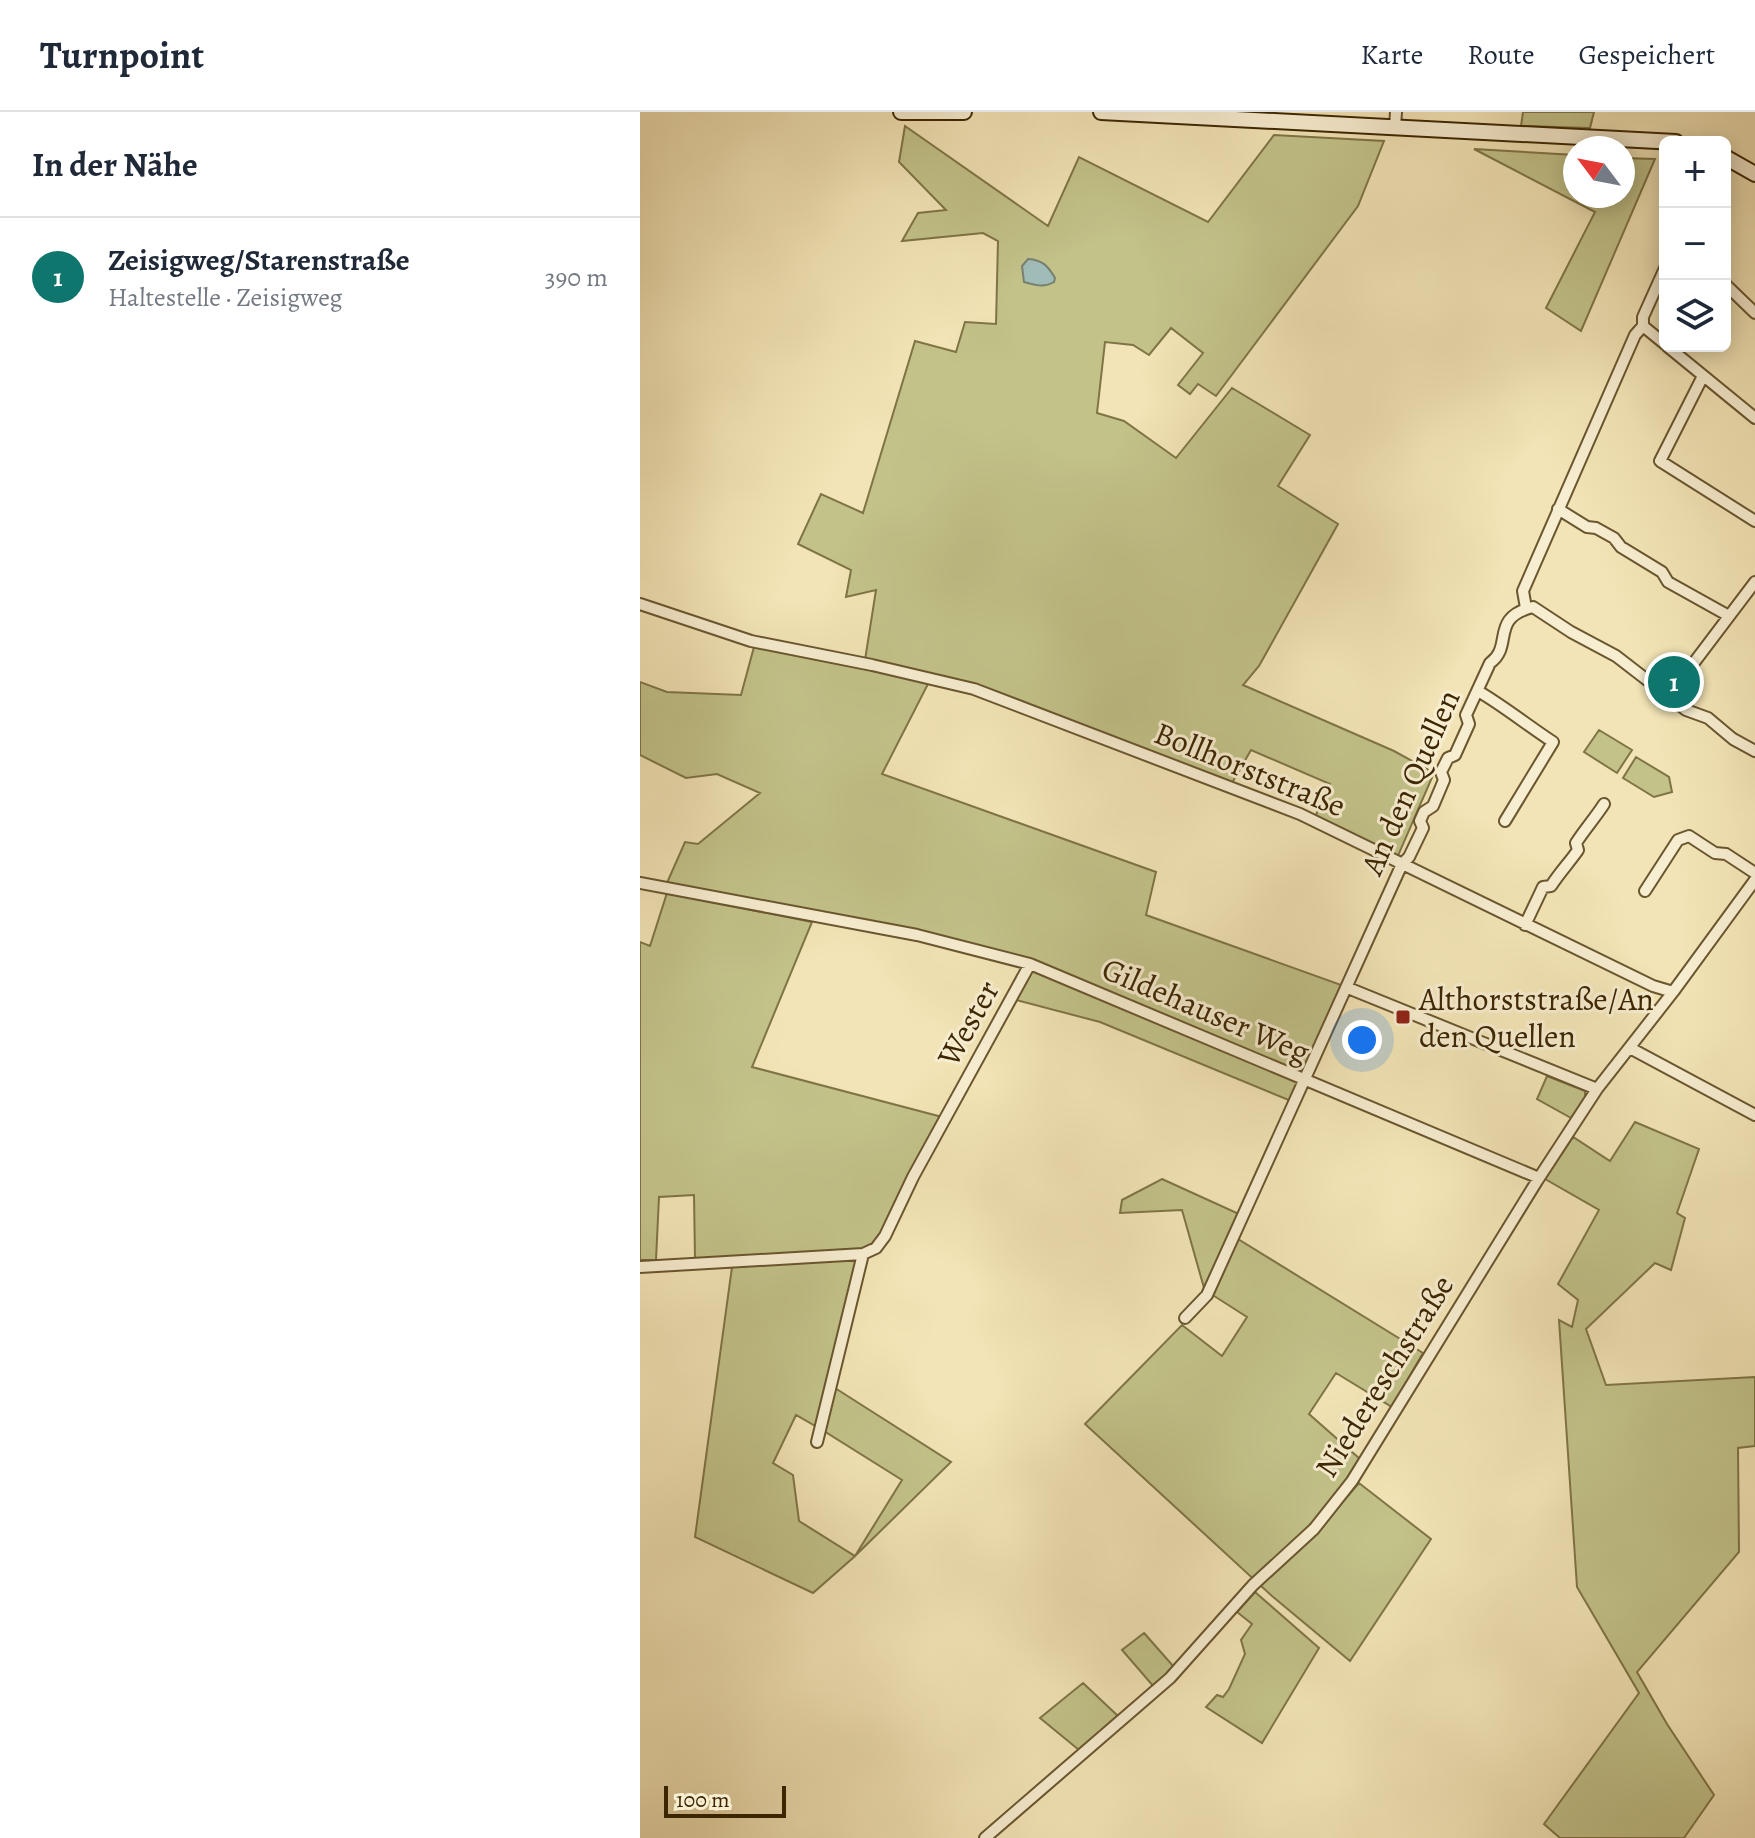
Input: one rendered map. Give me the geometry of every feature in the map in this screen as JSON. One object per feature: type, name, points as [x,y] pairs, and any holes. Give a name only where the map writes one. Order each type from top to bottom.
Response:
[{"type":"main road","points":[[901,112],[964,112]]},
{"type":"main road","points":[[1101,112],[1396,120],[1659,141]]},
{"type":"main road","points":[[1731,160],[1755,174]]},
{"type":"street","name":"An den Quellen","points":[[1185,1318],[1207,1295],[1402,864],[1409,857],[1423,828],[1420,821],[1424,812],[1433,806],[1444,780],[1441,772],[1460,745],[1469,724],[1466,715],[1490,663],[1499,653],[1507,623],[1526,608],[1523,591],[1635,335],[1643,326],[1643,317],[1660,280]]},
{"type":"street","points":[[1731,290],[1755,313]]},
{"type":"street","points":[[1643,326],[1659,339]]},
{"type":"street","points":[[1674,352],[1755,418]]},
{"type":"street","points":[[1703,376],[1660,461],[1755,521]]},
{"type":"street","points":[[1558,509],[1587,527],[1596,528],[1614,538],[1621,547],[1662,572],[1668,582],[1729,616]]},
{"type":"street","points":[[1668,697],[1755,582]]},
{"type":"street","name":"Bollhorststraße","points":[[640,604],[751,641],[974,689],[1300,814],[1525,925],[1653,986],[1673,992]]},
{"type":"street","points":[[1526,608],[1543,611],[1571,632],[1616,656],[1686,710],[1708,718],[1733,739],[1754,749]]},
{"type":"street","points":[[1478,691],[1514,712],[1518,719],[1553,742],[1505,821]]},
{"type":"street","points":[[1525,925],[1543,887],[1551,886],[1562,868],[1568,866],[1578,850],[1576,843],[1604,804]]},
{"type":"street","points":[[1645,891],[1678,840],[1689,836],[1755,873]]},
{"type":"street","name":"Niedereschstraße","points":[[985,1838],[1170,1678],[1253,1585],[1314,1529],[1352,1481],[1597,1089],[1755,880]]},
{"type":"street","name":"Wester","points":[[640,883],[917,935],[1030,964],[913,1177],[885,1236],[876,1248],[863,1254]]},
{"type":"street","name":"Gildehauser Weg","points":[[1030,964],[1539,1178]]},
{"type":"street","points":[[1348,988],[1597,1089]]},
{"type":"street","points":[[1630,1048],[1755,1115]]},
{"type":"street","points":[[640,1267],[863,1254],[817,1442]]},
{"type":"green space","points":[[1523,112],[1594,112],[1590,128],[1521,126]]},
{"type":"green space","points":[[905,126],[1048,226],[1079,157],[1208,222],[1274,135],[1384,141],[1358,206],[1216,396],[1198,384],[1190,394],[1178,385],[1203,353],[1171,328],[1149,355],[1133,345],[1105,342],[1097,413],[1124,421],[1176,458],[1232,388],[1310,435],[1278,486],[1338,524],[1259,666],[1243,685],[1394,751],[1434,773],[1397,858],[1315,817],[1330,784],[1251,750],[1232,783],[974,689],[865,660],[876,590],[846,597],[851,570],[798,544],[821,494],[863,513],[915,341],[956,352],[965,322],[996,324],[998,241],[983,233],[902,241],[918,213],[946,210],[899,162]]},
{"type":"green space","points":[[1474,149],[1563,154],[1563,195]]},
{"type":"green space","points":[[1635,158],[1655,159],[1635,205]]},
{"type":"green space","points":[[1587,208],[1634,208],[1581,331],[1546,308],[1595,212]]},
{"type":"green space","points":[[754,647],[929,682],[882,774],[1156,872],[1146,915],[1344,986],[1304,1075],[1028,961],[666,885],[685,842],[698,844],[760,793],[717,774],[686,778],[640,755],[640,682],[667,692],[741,695]]},
{"type":"green space","points":[[1599,730],[1632,750],[1617,773],[1584,752]]},
{"type":"green space","points":[[1636,757],[1669,777],[1672,792],[1654,797],[1623,778]]},
{"type":"green space","points":[[667,893],[812,922],[752,1067],[942,1117],[884,1232],[873,1245],[861,1250],[695,1259],[694,1195],[659,1197],[656,1260],[640,1260],[640,942],[650,946]]},
{"type":"green space","points":[[1031,970],[1300,1081],[1291,1101],[1100,1022],[1016,1000]]},
{"type":"green space","points":[[1547,1076],[1585,1091],[1585,1097],[1571,1118],[1537,1099]]},
{"type":"green space","points":[[1635,1122],[1699,1149],[1677,1213],[1685,1218],[1671,1270],[1655,1263],[1586,1329],[1606,1385],[1755,1377],[1755,1446],[1738,1448],[1739,1552],[1637,1672],[1714,1795],[1684,1838],[1560,1838],[1544,1824],[1639,1693],[1577,1587],[1559,1320],[1572,1327],[1578,1300],[1558,1284],[1599,1210],[1545,1179],[1573,1137],[1610,1161]]},
{"type":"green space","points":[[1162,1179],[1239,1214],[1204,1288],[1182,1210],[1120,1213],[1122,1200]]},
{"type":"green space","points":[[1238,1239],[1423,1353],[1392,1407],[1336,1373],[1309,1414],[1360,1459],[1327,1520],[1359,1483],[1431,1539],[1350,1661],[1272,1596],[1085,1424],[1182,1325],[1222,1356],[1247,1317],[1211,1294]]},
{"type":"green space","points":[[858,1259],[817,1427],[796,1415],[773,1463],[793,1475],[799,1521],[855,1556],[902,1480],[824,1431],[835,1388],[951,1462],[854,1557],[813,1593],[695,1537],[732,1267]]},
{"type":"green space","points":[[1255,1592],[1319,1648],[1262,1743],[1206,1707],[1217,1695],[1223,1697],[1229,1689],[1245,1654],[1241,1640],[1252,1624],[1237,1612]]},
{"type":"green space","points":[[1144,1633],[1174,1667],[1154,1687],[1122,1650]]},
{"type":"green space","points":[[1083,1683],[1118,1716],[1079,1750],[1040,1718]]},
{"type":"water","points":[[1028,259],[1044,264],[1055,278],[1054,282],[1035,285],[1024,282],[1022,266]]},
{"type":"place","name":"Zeisigweg/Starenstraße","points":[[1674,682]]},
{"type":"place","name":"Althorststraße/An den Quellen","points":[[1403,1017]]}]
